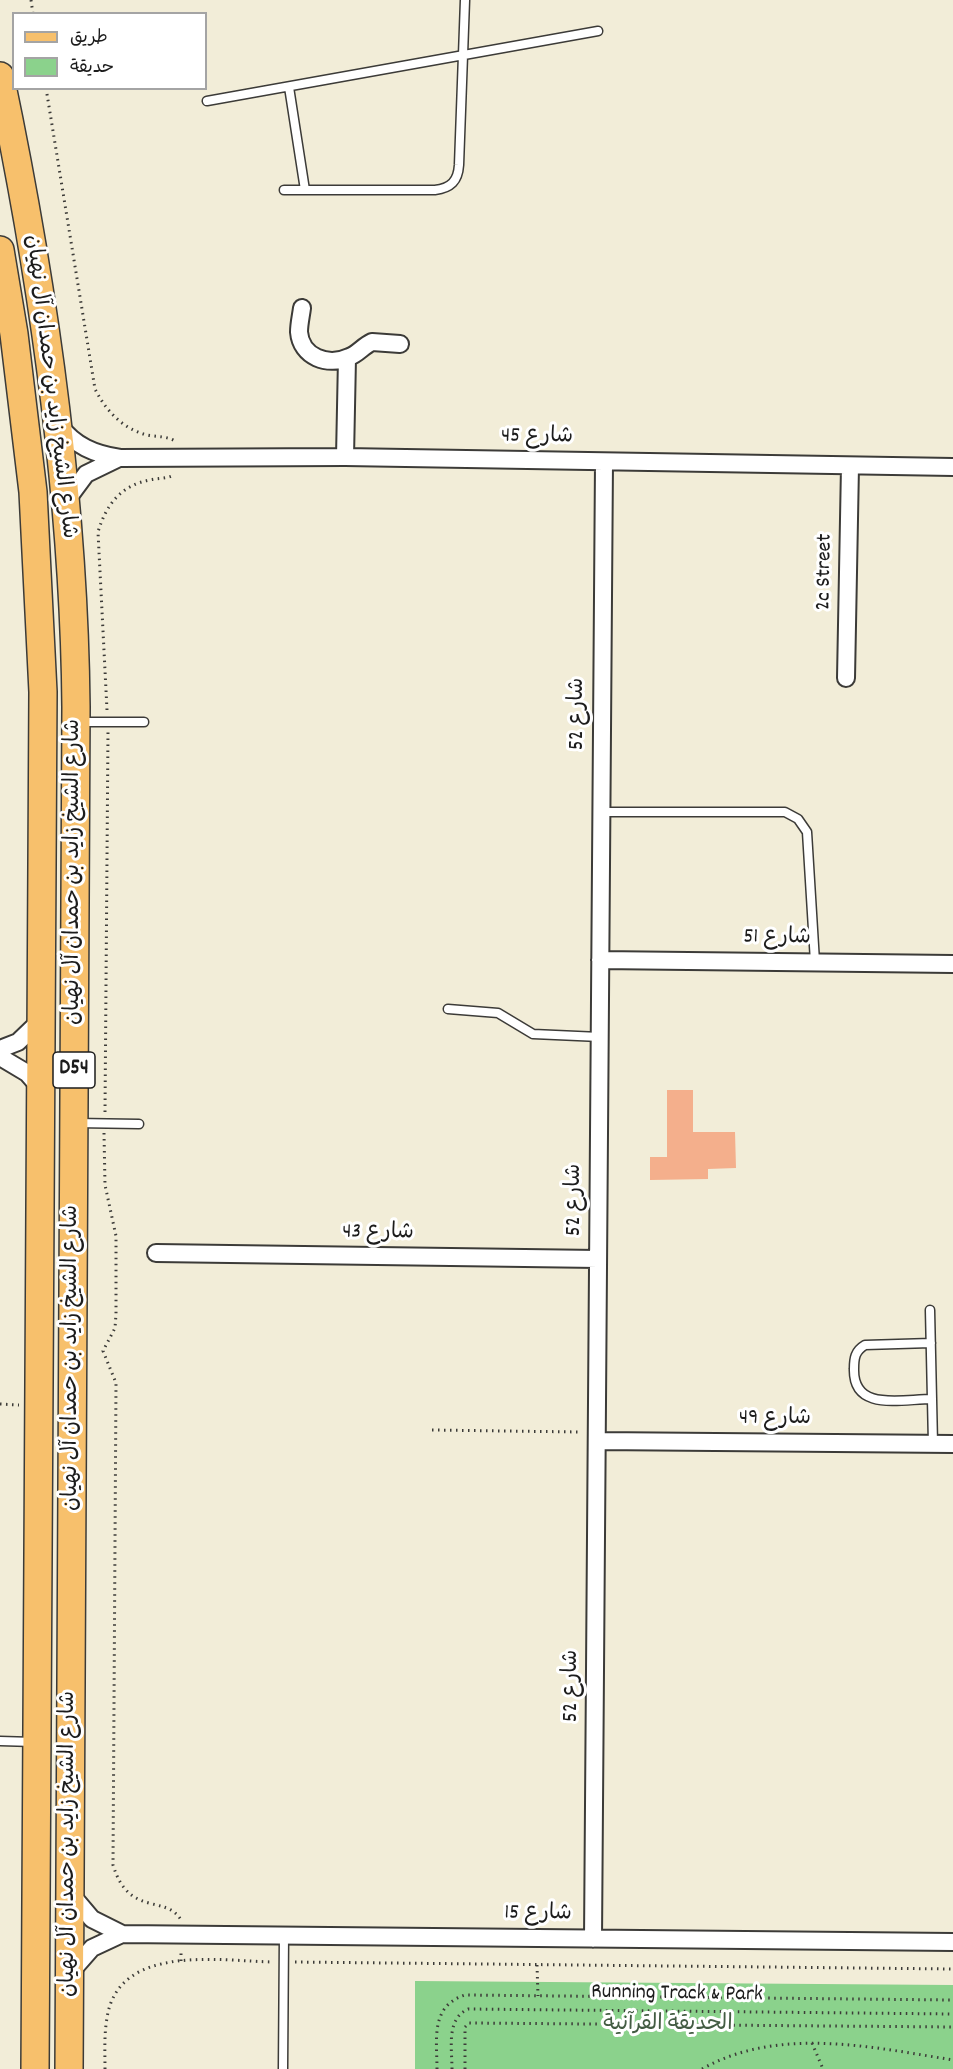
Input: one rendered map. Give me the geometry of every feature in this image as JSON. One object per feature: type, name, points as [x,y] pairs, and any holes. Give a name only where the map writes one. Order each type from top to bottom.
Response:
[{"type":"main road","name":"شارع الشيخ زايد بن حمدان آل نهيان","points":[[0,76],[30,233],[55,421],[74,603],[76,722],[69,2069]]},
{"type":"main road","name":"شارع الشيخ زايد بن حمدان آل نهيان","points":[[0,250],[14,334],[33,492],[41,639],[44,785],[34,2069]]},
{"type":"main road","points":[[33,492],[45,537],[52,597],[64,606],[74,603]]},
{"type":"main road","points":[[41,639],[52,640],[62,653],[65,721],[75,761]]},
{"type":"street","points":[[302,309],[299,333],[308,351],[326,362],[347,358],[372,342],[400,344]]},
{"type":"street","points":[[345,457],[347,358]]},
{"type":"street","name":"شارع 45","points":[[55,421],[67,436],[83,448],[101,455],[120,458],[345,457],[953,468]]},
{"type":"street","name":"شارع 45","points":[[64,504],[86,474],[120,458]]},
{"type":"street","name":"شارع 52","points":[[593,1939],[604,462]]},
{"type":"street","name":"2c Street","points":[[846,678],[850,466]]},
{"type":"street","name":"شارع 51","points":[[600,960],[953,964]]},
{"type":"street","points":[[0,1049],[27,1035],[42,1019]]},
{"type":"street","points":[[0,1057],[27,1073],[42,1090]]},
{"type":"street","name":"شارع 43","points":[[156,1253],[598,1259]]},
{"type":"street","name":"شارع 49","points":[[597,1437],[953,1444]]},
{"type":"street","name":"شارع 15","points":[[69,1893],[92,1919],[122,1934]]},
{"type":"street","name":"شارع 15","points":[[70,1973],[92,1948],[122,1934],[953,1942]]},
{"type":"lane","points":[[284,190],[435,190],[445,189],[454,183],[458,175],[465,0]]},
{"type":"lane","points":[[207,101],[598,32]]},
{"type":"lane","points":[[289,87],[305,190]]},
{"type":"lane","points":[[76,722],[144,722]]},
{"type":"lane","points":[[601,812],[785,812],[798,819],[807,832],[815,962]]},
{"type":"lane","points":[[448,1009],[498,1013],[533,1034],[600,1037]]},
{"type":"lane","points":[[74,1123],[139,1124]]},
{"type":"lane","points":[[930,1310],[933,1444]]},
{"type":"lane","points":[[931,1343],[865,1345],[856,1353],[854,1376],[857,1389],[867,1398],[932,1399]]},
{"type":"lane","points":[[0,1741],[37,1742]]},
{"type":"lane","points":[[282,2069],[284,1935]]},
{"type":"path","points":[[46,90],[95,390],[101,401],[119,421],[143,434],[167,437],[176,442],[179,458],[174,474],[136,483],[122,491],[111,502],[98,532],[108,722],[105,1185],[116,1246],[116,1321],[103,1351],[116,1383],[112,1865],[120,1883],[134,1898],[175,1912],[182,1922],[181,1961]]},
{"type":"path","points":[[432,1430],[597,1437]]},
{"type":"path","points":[[105,2069],[107,2016],[114,1998],[126,1982],[142,1969],[161,1962],[953,1969]]},
{"type":"path","points":[[537,1965],[538,1996]]},
{"type":"path","points":[[436,2069],[437,2022],[446,2004],[465,1995],[953,2000]]},
{"type":"path","name":"Running Track & Park","points":[[452,2069],[453,2024],[461,2012],[468,2009],[953,2014]]},
{"type":"path","points":[[465,2069],[465,2027],[469,2023],[953,2028]]},
{"type":"path","points":[[702,2069],[749,2051],[812,2043],[884,2049],[953,2060]]},
{"type":"path","points":[[812,2043],[823,2069]]},
{"type":"green space","name":"الحديقة القرآنية","points":[[415,1981],[953,1985],[953,2069],[415,2069]]},
{"type":"building","points":[[667,1090],[693,1090],[693,1132],[735,1132],[736,1168],[708,1169],[708,1179],[650,1180],[650,1157],[667,1157]]}]
